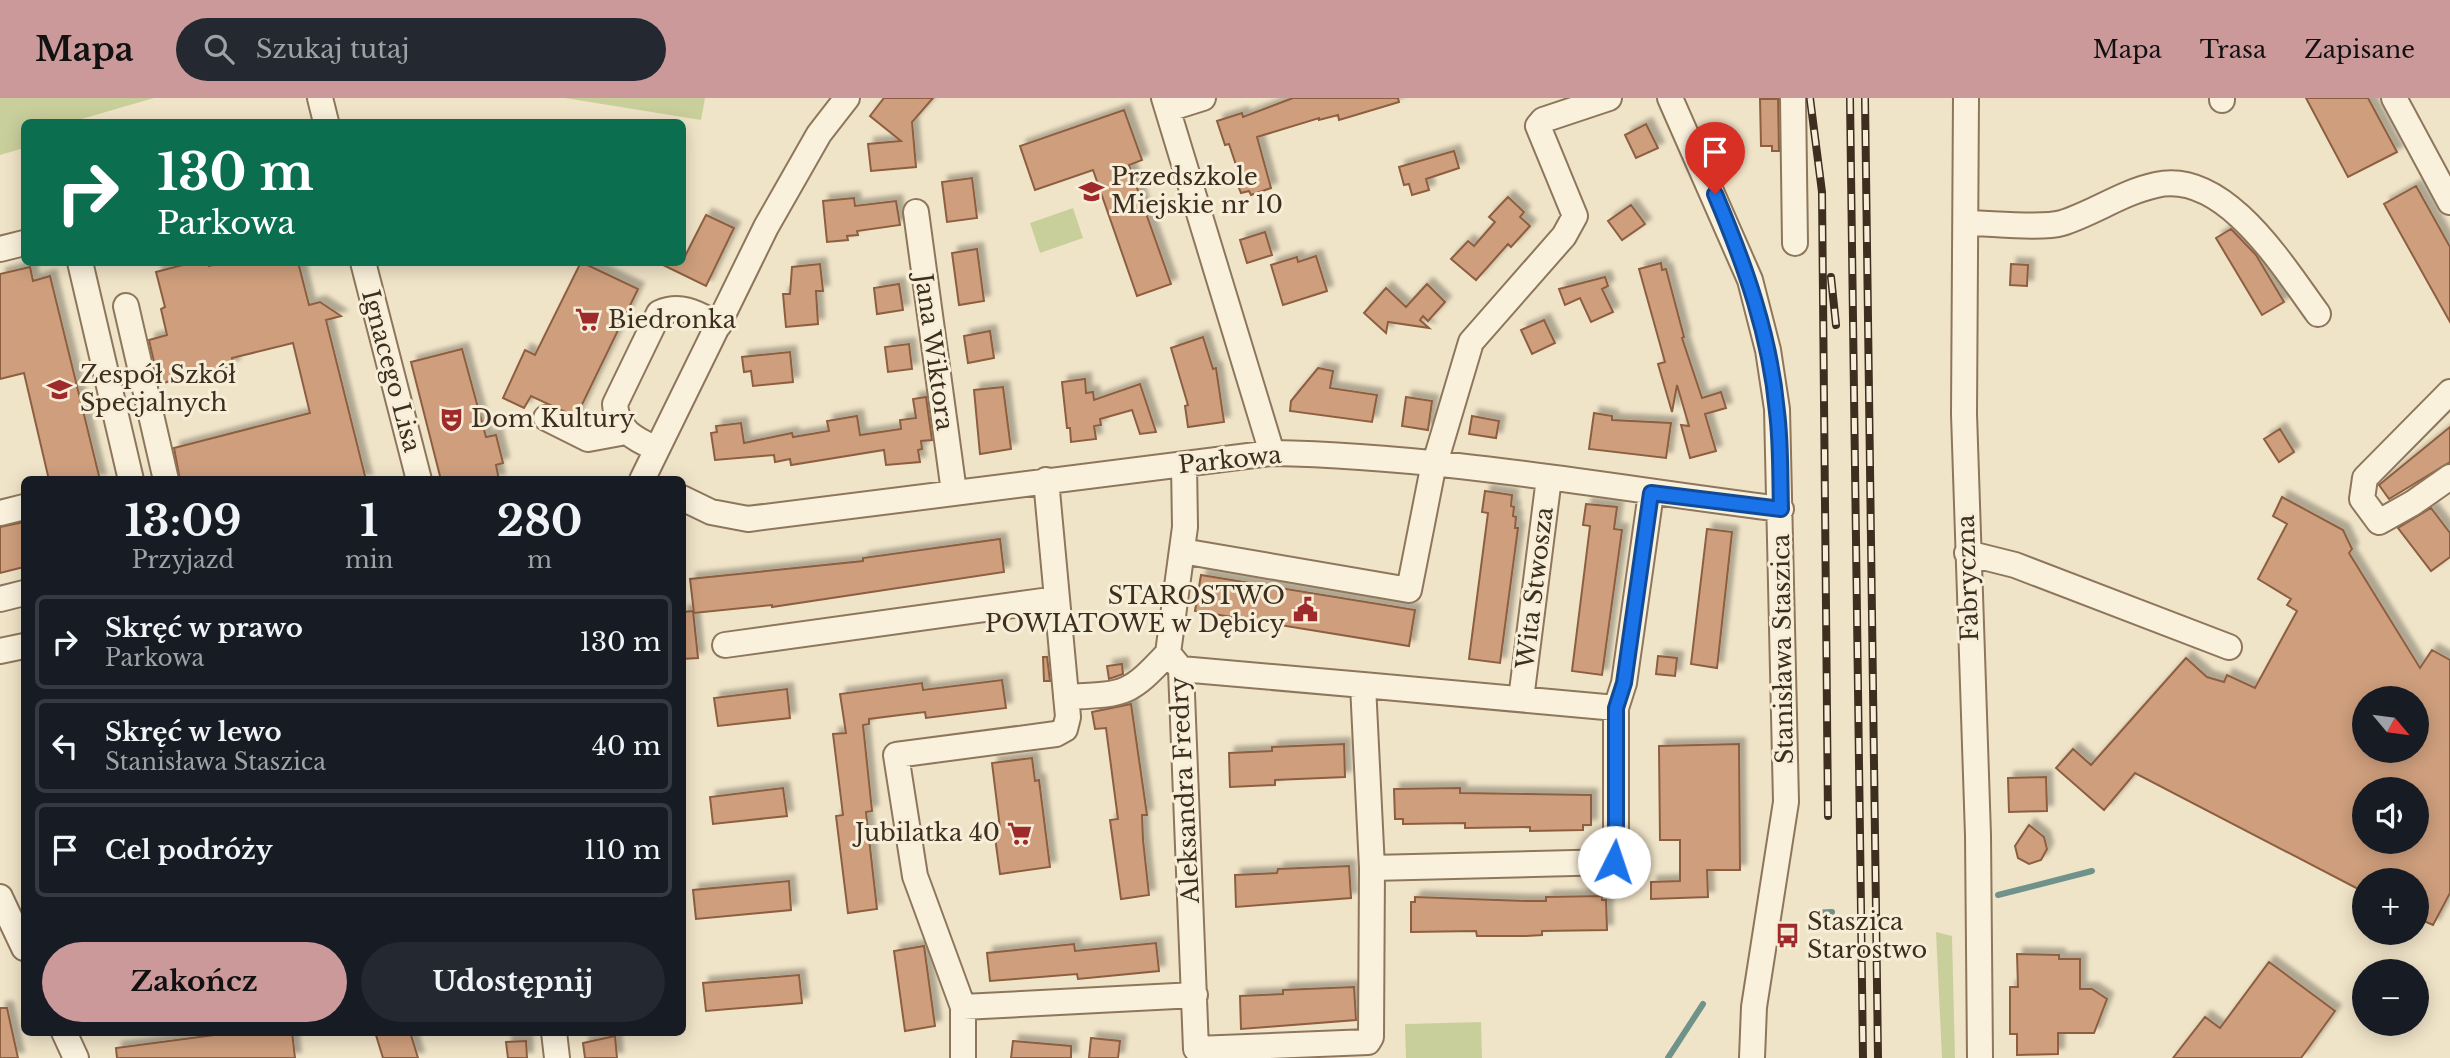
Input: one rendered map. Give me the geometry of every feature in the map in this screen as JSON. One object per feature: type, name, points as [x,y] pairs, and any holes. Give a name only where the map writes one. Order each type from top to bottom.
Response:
[{"type":"street","points":[[320,98],[325,119]]},
{"type":"street","points":[[644,476],[795,173],[847,98]]},
{"type":"street","points":[[1203,98],[1166,104],[1272,453]]},
{"type":"street","points":[[1182,551],[1409,590],[1436,463],[1471,341],[1564,236],[1575,216],[1538,126],[1543,120],[1609,98]]},
{"type":"street","name":"Stanisława Staszica","points":[[1670,98],[1739,250],[1759,312],[1777,409],[1786,802],[1754,1007],[1752,1058]]},
{"type":"street","points":[[1793,98],[1795,243]]},
{"type":"street","name":"Fabryczna","points":[[1966,98],[1966,553],[1978,835],[1980,1058]]},
{"type":"street","points":[[2394,98],[2450,202]]},
{"type":"street","points":[[1966,223],[2060,224],[2157,185],[2183,183],[2215,198],[2249,222],[2318,314]]},
{"type":"street","name":"Jana Wiktora","points":[[916,212],[954,492]]},
{"type":"street","points":[[0,249],[21,244]]},
{"type":"street","points":[[81,266],[130,476]]},
{"type":"street","name":"Ignacego Lisa","points":[[364,266],[418,476]]},
{"type":"street","points":[[126,306],[165,476]]},
{"type":"street","points":[[657,449],[626,432],[616,419],[615,404],[659,313],[673,307],[686,309],[719,324]]},
{"type":"street","points":[[2450,392],[2365,478],[2362,499],[2379,522],[2413,503],[2450,477]]},
{"type":"street","points":[[546,418],[589,439],[626,432]]},
{"type":"street","name":"Parkowa","points":[[686,500],[711,512],[748,519],[1272,453],[1357,455],[1436,463],[1781,509]]},
{"type":"street","name":"Aleksandra Fredry","points":[[1184,464],[1187,494],[1175,661],[1196,1049],[1368,1042],[1371,1037],[1372,868]]},
{"type":"street","name":"Wita Stwosza","points":[[1521,699],[1549,478]]},
{"type":"street","points":[[963,1058],[963,1007],[915,876],[896,755],[1056,734],[1067,725],[1046,480]]},
{"type":"street","points":[[1363,685],[1372,868],[1614,862],[1616,708],[1624,683],[1651,493]]},
{"type":"street","points":[[0,513],[21,508]]},
{"type":"street","points":[[1966,553],[2015,565],[2229,647]]},
{"type":"street","points":[[0,598],[21,594]]},
{"type":"street","points":[[725,645],[1057,599]]},
{"type":"street","points":[[0,651],[21,647]]},
{"type":"street","points":[[1066,697],[1106,695],[1131,690],[1175,661],[1363,685],[1616,708]]},
{"type":"street","points":[[0,897],[21,936]]},
{"type":"street","points":[[963,1007],[1195,995]]},
{"type":"street","name":"Stanisława Staszica","points":[[1733,1058],[1754,1007]]},
{"type":"street","points":[[66,1036],[76,1058]]},
{"type":"street","points":[[554,1036],[556,1058]]},
{"type":"green space","points":[[0,98],[154,98],[81,119],[21,119],[21,149],[0,155]]},
{"type":"green space","points":[[565,98],[705,98],[701,120]]},
{"type":"green space","points":[[1073,208],[1083,238],[1040,253],[1030,223]]},
{"type":"green space","points":[[1936,932],[1952,936],[1955,1058],[1942,1058]]},
{"type":"green space","points":[[1481,1022],[1482,1058],[1406,1058],[1405,1024]]},
{"type":"building","points":[[884,98],[933,98],[912,122],[916,167],[871,171],[868,144],[901,141],[870,116]]},
{"type":"building","points":[[1293,98],[1398,98],[1399,102],[1339,120],[1338,115],[1319,118],[1257,137],[1271,188],[1251,195],[1249,191],[1241,193],[1235,178],[1240,177],[1229,144],[1225,145],[1217,121],[1242,113],[1243,117]]},
{"type":"building","points":[[2306,98],[2368,98],[2397,152],[2348,177]]},
{"type":"building","points":[[1760,99],[1778,99],[1779,151],[1772,151],[1772,146],[1761,146]]},
{"type":"building","points":[[1124,110],[1142,160],[1129,165],[1171,284],[1137,296],[1093,170],[1035,190],[1020,146]]},
{"type":"building","points":[[1646,124],[1658,148],[1636,158],[1625,135]]},
{"type":"building","points":[[1454,151],[1459,168],[1426,179],[1429,190],[1412,195],[1409,184],[1404,185],[1399,167]]},
{"type":"building","points":[[972,178],[977,218],[947,222],[942,182]]},
{"type":"building","points":[[2416,186],[2450,247],[2450,322],[2384,204]]},
{"type":"building","points":[[1508,197],[1524,212],[1520,217],[1530,226],[1511,247],[1508,244],[1476,280],[1451,259],[1468,241],[1474,246],[1495,222],[1489,217]]},
{"type":"building","points":[[854,198],[855,206],[896,201],[900,225],[857,231],[858,235],[847,236],[848,240],[827,242],[823,201]]},
{"type":"building","points":[[1631,205],[1645,224],[1622,240],[1608,221]]},
{"type":"building","points":[[706,215],[734,228],[706,286],[665,266],[686,266],[686,254]]},
{"type":"building","points":[[2231,229],[2256,255],[2284,302],[2262,315],[2216,238]]},
{"type":"building","points":[[1265,232],[1272,255],[1247,263],[1240,240]]},
{"type":"building","points":[[977,249],[984,301],[959,305],[952,253]]},
{"type":"building","points":[[1316,256],[1327,291],[1283,305],[1271,265],[1297,257],[1298,262]]},
{"type":"building","points":[[1661,263],[1662,270],[1666,269],[1684,337],[1682,338],[1702,398],[1721,392],[1726,408],[1705,414],[1716,451],[1690,458],[1681,425],[1689,426],[1677,385],[1672,412],[1658,364],[1665,362],[1639,269]]},
{"type":"building","points":[[820,264],[823,291],[816,291],[818,324],[786,327],[783,294],[790,294],[792,267]]},
{"type":"building","points":[[2011,264],[2028,265],[2027,286],[2010,285]]},
{"type":"building","points":[[179,266],[299,266],[309,305],[320,302],[341,316],[326,320],[365,476],[179,476],[174,448],[310,413],[293,343],[232,358],[234,365],[159,384],[149,340],[167,335],[161,309],[165,307],[156,272]]},
{"type":"building","name":"Biedronka","points":[[579,266],[589,266],[638,289],[576,417],[531,396],[524,408],[503,398],[525,350],[535,355]]},
{"type":"building","points":[[30,267],[33,281],[50,276],[99,476],[48,476],[24,373],[0,379],[0,274]]},
{"type":"building","points":[[1605,277],[1608,286],[1602,289],[1613,312],[1591,322],[1580,298],[1565,305],[1559,289]]},
{"type":"building","points":[[899,284],[903,310],[877,314],[874,288]]},
{"type":"building","points":[[1427,284],[1445,302],[1428,321],[1423,316],[1420,320],[1429,328],[1388,322],[1386,333],[1364,313],[1386,288],[1406,307]]},
{"type":"building","points":[[1544,320],[1555,343],[1532,354],[1521,330]]},
{"type":"building","points":[[990,331],[994,358],[968,363],[964,336]]},
{"type":"building","points":[[1203,337],[1213,369],[1216,368],[1224,422],[1188,427],[1185,406],[1188,405],[1171,348]]},
{"type":"building","points":[[909,344],[912,369],[888,372],[885,347]]},
{"type":"building","points":[[462,349],[486,437],[496,435],[503,463],[496,465],[498,476],[440,476],[411,362]]},
{"type":"building","points":[[790,352],[793,382],[753,386],[751,371],[744,372],[742,357]]},
{"type":"building","points":[[1318,368],[1333,371],[1330,388],[1377,395],[1372,422],[1290,411],[1291,401]]},
{"type":"building","points":[[1085,379],[1086,393],[1093,392],[1094,400],[1140,384],[1156,432],[1140,434],[1132,410],[1100,419],[1101,425],[1094,426],[1096,439],[1071,442],[1062,382]]},
{"type":"building","points":[[1003,387],[1011,449],[980,454],[974,390]]},
{"type":"building","points":[[926,397],[932,440],[921,441],[922,449],[918,450],[920,462],[886,465],[884,450],[791,465],[790,459],[775,462],[774,455],[715,460],[711,433],[717,432],[716,426],[741,423],[744,443],[792,433],[793,437],[829,431],[827,421],[857,416],[860,435],[901,429],[900,420],[916,418],[913,399]]},
{"type":"building","points":[[1406,397],[1432,401],[1428,430],[1402,426]]},
{"type":"building","points":[[1594,413],[1612,416],[1612,420],[1671,423],[1666,458],[1589,449]]},
{"type":"building","points":[[1472,416],[1499,421],[1496,438],[1469,434]]},
{"type":"building","points":[[2450,427],[2450,462],[2389,499],[2379,485]]},
{"type":"building","points":[[2280,429],[2294,452],[2279,462],[2264,439]]},
{"type":"building","points":[[1485,491],[1512,495],[1515,528],[1518,528],[1500,663],[1469,659],[1488,513],[1482,512]]},
{"type":"building","points":[[2282,497],[2343,530],[2352,549],[2349,553],[2420,668],[2432,650],[2450,660],[2450,893],[2433,925],[2429,923],[2429,868],[2352,868],[2352,886],[2135,773],[2104,810],[2056,768],[2073,749],[2091,765],[2186,658],[2207,677],[2224,682],[2227,675],[2255,688],[2297,611],[2287,605],[2291,599],[2258,579],[2287,524],[2273,516]]},
{"type":"building","points":[[1586,504],[1617,507],[1614,529],[1622,530],[1602,675],[1572,671],[1590,526],[1583,525]]},
{"type":"building","points":[[2431,508],[2450,533],[2450,557],[2431,571],[2398,528]]},
{"type":"building","points":[[21,523],[21,568],[0,573],[0,527]]},
{"type":"building","points":[[1707,529],[1732,532],[1717,668],[1691,664]]},
{"type":"building","points":[[1000,539],[1004,572],[772,607],[694,613],[690,579],[863,561],[863,558]]},
{"type":"building","name":"STAROSTWO POWIATOWE w Dębicy","points":[[1201,575],[1415,610],[1409,646],[1195,611]]},
{"type":"building","points":[[693,611],[698,658],[686,659],[686,612]]},
{"type":"building","points":[[1658,656],[1677,658],[1675,676],[1656,674]]},
{"type":"building","points":[[1043,657],[1047,657],[1050,681],[1044,681]]},
{"type":"building","points":[[1122,664],[1123,674],[1109,679],[1107,666]]},
{"type":"building","points":[[1002,680],[1006,708],[926,718],[925,712],[869,719],[869,724],[863,725],[872,811],[866,812],[877,909],[848,913],[836,816],[843,815],[833,734],[846,733],[840,694],[922,683],[923,690]]},
{"type":"building","points":[[787,689],[790,718],[718,726],[714,698]]},
{"type":"building","points":[[1131,704],[1147,815],[1142,815],[1149,895],[1121,899],[1110,820],[1118,819],[1106,728],[1095,729],[1092,712]]},
{"type":"building","points":[[1344,744],[1345,777],[1275,780],[1275,785],[1230,787],[1229,753],[1272,751],[1272,747]]},
{"type":"building","points":[[1739,744],[1740,870],[1707,870],[1708,897],[1651,899],[1651,882],[1680,881],[1680,840],[1660,840],[1659,746]]},
{"type":"building","name":"Jubilatka 40","points":[[1032,758],[1035,781],[1039,780],[1050,867],[1000,874],[994,830],[1000,828],[992,763]]},
{"type":"building","points":[[2046,777],[2047,811],[2009,812],[2008,778]]},
{"type":"building","points":[[783,788],[787,816],[713,824],[710,797]]},
{"type":"building","points":[[1460,788],[1460,793],[1591,795],[1591,825],[1583,825],[1583,830],[1530,831],[1530,827],[1465,828],[1465,823],[1403,824],[1403,819],[1395,819],[1394,789]]},
{"type":"building","points":[[2029,825],[2044,837],[2047,849],[2041,860],[2029,864],[2018,858],[2015,846]]},
{"type":"building","points":[[1349,866],[1351,898],[1236,907],[1235,875],[1277,873],[1278,869]]},
{"type":"building","points":[[789,881],[791,910],[696,919],[693,890]]},
{"type":"building","points":[[1602,896],[1602,900],[1606,900],[1607,930],[1542,931],[1542,935],[1526,936],[1477,936],[1476,931],[1411,932],[1411,902],[1415,902],[1415,897],[1546,901],[1546,897]]},
{"type":"building","points":[[1156,943],[1159,971],[1078,979],[1077,974],[990,981],[987,953],[1074,944],[1075,951]]},
{"type":"building","points":[[924,946],[935,1026],[905,1031],[894,951]]},
{"type":"building","points":[[2017,954],[2059,955],[2059,959],[2080,959],[2080,989],[2092,989],[2107,999],[2094,1033],[2058,1033],[2058,1054],[2017,1055],[2017,1034],[2010,1034],[2010,987],[2018,987]]},
{"type":"building","points":[[2269,962],[2335,1011],[2301,1058],[2173,1058],[2205,1017],[2220,1028]]},
{"type":"building","points":[[799,975],[802,1003],[706,1011],[703,983]]},
{"type":"building","points":[[1354,987],[1356,1020],[1241,1029],[1240,996],[1283,994],[1283,990]]},
{"type":"building","points":[[0,1008],[7,1008],[18,1058],[0,1058]]},
{"type":"building","points":[[207,1036],[292,1036],[295,1058],[117,1058],[116,1048]]},
{"type":"building","points":[[376,1036],[411,1036],[418,1058],[383,1058]]},
{"type":"building","points":[[615,1036],[617,1058],[585,1058],[583,1043]]},
{"type":"building","points":[[1091,1038],[1120,1041],[1118,1058],[1089,1058]]},
{"type":"building","points":[[526,1041],[527,1058],[508,1058],[506,1042]]},
{"type":"building","points":[[1013,1041],[1071,1046],[1071,1058],[1011,1058]]},
{"type":"waterway","points":[[1998,895],[2092,871]]},
{"type":"waterway","points":[[1813,913],[1832,912]]},
{"type":"waterway","points":[[1668,1058],[1703,1004]]},
{"type":"railway","points":[[1810,98],[1822,192],[1828,816]]},
{"type":"railway","points":[[1850,98],[1863,1058]]},
{"type":"railway","points":[[1865,98],[1878,1058]]},
{"type":"railway","points":[[1831,277],[1836,325]]},
{"type":"place","name":"Przedszkole Miejskie nr 10","points":[[1091,191]]},
{"type":"place","name":"Biedronka","points":[[588,320]]},
{"type":"place","name":"Zespół Szkół Specjalnych","points":[[60,389]]},
{"type":"place","name":"Dom Kultury","points":[[451,419]]},
{"type":"place","name":"STAROSTWO POWIATOWE w Dębicy","points":[[1305,610]]},
{"type":"place","name":"Jubilatka 40","points":[[1020,833]]},
{"type":"place","name":"Staszica Starostwo","points":[[1787,936]]},
{"type":"route","points":[[1614,862],[1616,708],[1624,683],[1651,493],[1781,509],[1779,433],[1768,350],[1750,280],[1715,194]]}]
